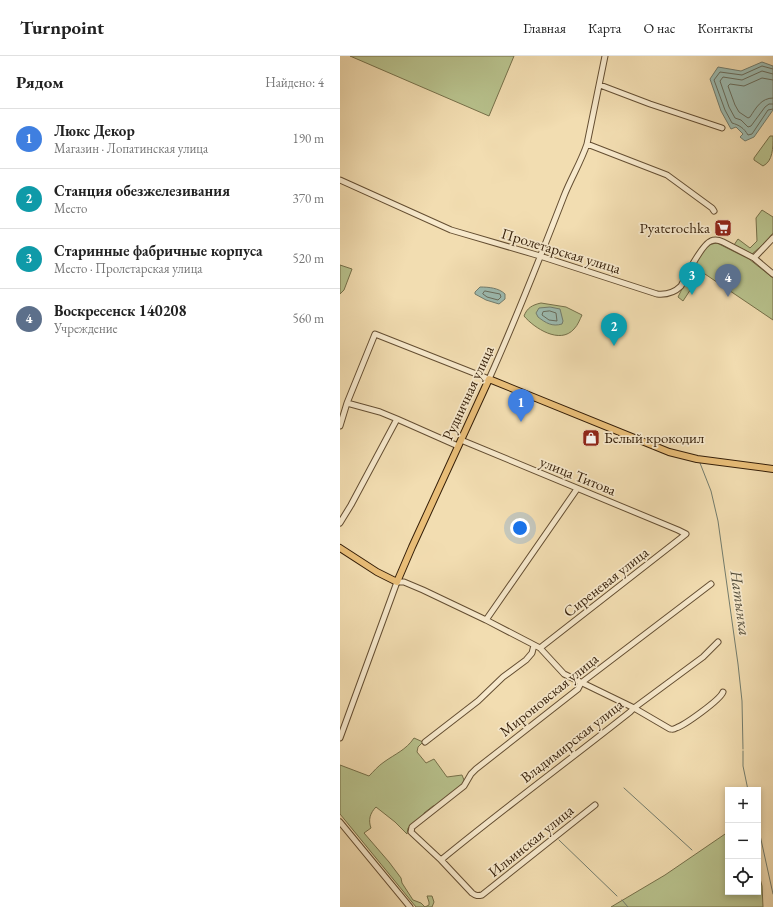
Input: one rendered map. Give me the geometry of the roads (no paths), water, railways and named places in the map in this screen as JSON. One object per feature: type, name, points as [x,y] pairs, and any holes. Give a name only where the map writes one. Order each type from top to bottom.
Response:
[{"type":"main road","name":"Рудничная улица","points":[[397,582],[489,380]]},
{"type":"main road","points":[[489,380],[669,452],[697,459],[773,469]]},
{"type":"main road","points":[[340,548],[360,562],[397,582]]},
{"type":"street","name":"Рудничная улица","points":[[489,380],[516,319],[565,194],[587,144],[605,56]]},
{"type":"street","points":[[600,85],[650,104],[722,128]]},
{"type":"street","points":[[587,144],[667,176],[712,208],[714,211]]},
{"type":"street","name":"Пролетарская улица","points":[[340,180],[451,230],[540,256],[657,294],[664,295],[681,286],[703,248],[709,242],[718,240],[754,258],[773,274]]},
{"type":"street","points":[[754,258],[773,238]]},
{"type":"street","points":[[340,426],[347,403],[375,334],[489,380]]},
{"type":"street","points":[[347,403],[380,412],[458,446]]},
{"type":"street","points":[[340,522],[351,505],[397,419]]},
{"type":"street","name":"улица Титова","points":[[461,440],[686,534]]},
{"type":"street","points":[[486,620],[577,489]]},
{"type":"street","name":"Сиреневая улица","points":[[540,648],[686,534]]},
{"type":"street","name":"Рудничная улица","points":[[340,738],[397,582]]},
{"type":"street","points":[[397,582],[404,582],[423,590],[540,648],[564,674],[634,708],[666,727],[673,729],[678,728],[720,698],[723,692]]},
{"type":"street","name":"Мироновская улица","points":[[441,860],[410,832],[412,827],[464,786],[473,771],[578,689],[581,683],[711,584]]},
{"type":"street","name":"Владимирская улица","points":[[441,860],[491,819],[558,770],[634,708],[703,656],[718,642]]},
{"type":"street","points":[[425,742],[478,701],[503,677],[526,660],[532,653],[534,645]]},
{"type":"street","name":"Ильинская улица","points":[[441,860],[472,893],[476,896],[482,895],[595,805]]},
{"type":"street","points":[[340,822],[410,907]]},
{"type":"water","points":[[762,62],[773,66],[773,110],[754,137],[745,141],[740,137],[743,134],[736,127],[731,129],[721,111],[710,79],[718,67],[741,71]]},
{"type":"water","points":[[480,287],[500,290],[505,294],[505,299],[499,304],[486,300],[475,294]]},
{"type":"water","points":[[550,307],[560,309],[563,321],[562,324],[549,324],[538,317],[536,313],[539,308]]},
{"type":"waterway","name":"Натынка","points":[[700,463],[711,491],[718,521],[738,664],[742,701],[743,749]]},
{"type":"waterway","name":"Натынка","points":[[743,751],[743,766],[747,787]]},
{"type":"waterway","points":[[624,788],[692,850]]},
{"type":"waterway","points":[[559,840],[617,896]]},
{"type":"waterway","name":"Натынка","points":[[761,840],[773,894]]},
{"type":"waterway","points":[[622,900],[628,907]]},
{"type":"place","name":"Pyaterochka","points":[[723,228]]},
{"type":"place","name":"Старинные фабричные корпуса","points":[[692,295]]},
{"type":"place","name":"Воскресенск 140208","points":[[728,297]]},
{"type":"place","name":"Станция обезжелезивания","points":[[614,346]]},
{"type":"place","name":"Люкс Декор","points":[[521,422]]},
{"type":"place","name":"Белый крокодил","points":[[591,438]]}]
